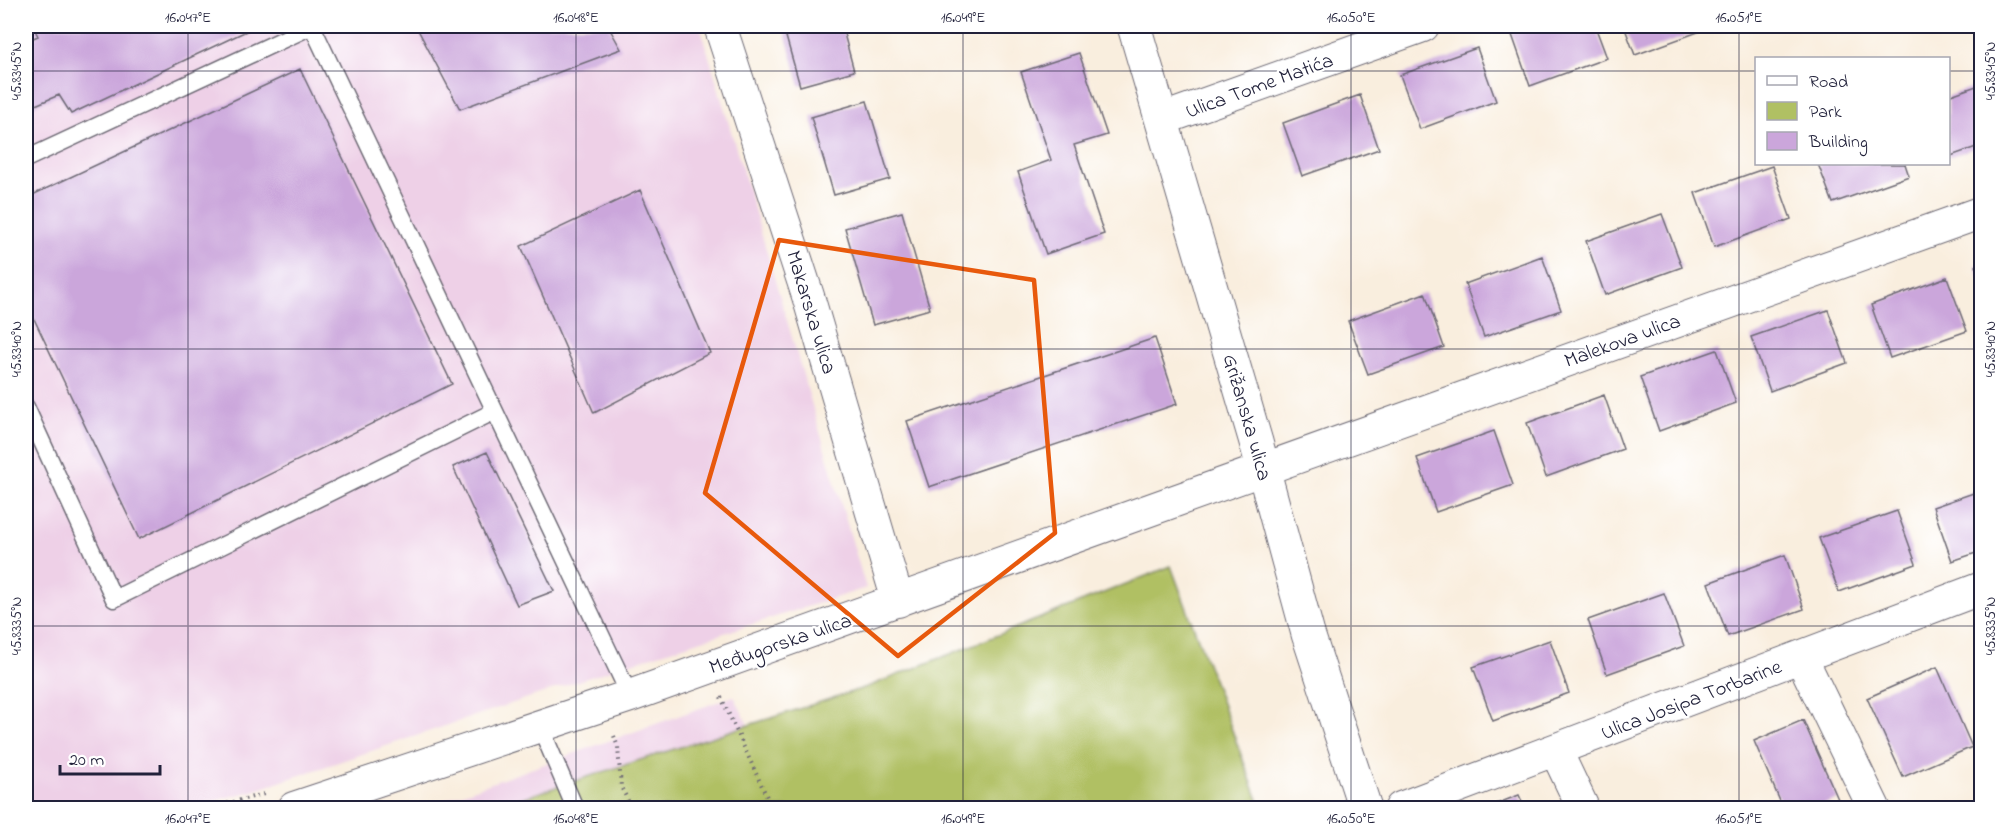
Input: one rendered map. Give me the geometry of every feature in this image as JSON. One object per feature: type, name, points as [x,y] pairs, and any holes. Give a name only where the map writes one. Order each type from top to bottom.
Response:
[{"type":"street","name":"Makarska ulica","points":[[720,26],[808,296],[898,601]]},
{"type":"street","name":"Grižanska ulica","points":[[1134,26],[1263,468],[1308,634],[1365,808]]},
{"type":"street","name":"Ulica Tome Matića","points":[[1163,119],[1423,26]]},
{"type":"street","name":"Malekova ulica","points":[[1263,468],[1982,212]]},
{"type":"street","name":"Međugorska ulica","points":[[294,808],[630,696],[1263,468]]},
{"type":"street","name":"Ulica Josipa Torbarine","points":[[1401,808],[1982,588]]},
{"type":"street","points":[[1801,657],[1874,808]]},
{"type":"street","points":[[1556,751],[1583,808]]},
{"type":"lane","points":[[26,159],[312,26],[493,412],[630,696]]},
{"type":"lane","points":[[26,407],[114,599],[493,412]]},
{"type":"lane","points":[[540,726],[575,808]]},
{"type":"path","points":[[718,690],[772,808]]},
{"type":"path","points":[[612,730],[618,747],[621,787],[632,808]]},
{"type":"highlighted area","points":[[779,240],[1034,280],[1055,533],[898,656],[705,493]]},
{"type":"shaded area","points":[[26,26],[700,26],[866,588],[652,656],[253,791],[184,808],[26,808]]},
{"type":"shaded area","points":[[734,696],[788,808],[422,808]]},
{"type":"green space","points":[[1171,566],[1261,808],[491,808],[870,686]]},
{"type":"building","points":[[33,26],[257,26],[71,114],[59,95],[26,109],[26,41],[38,36]]},
{"type":"building","points":[[416,26],[608,26],[621,49],[460,109]]},
{"type":"building","points":[[783,26],[842,26],[854,71],[800,86]]},
{"type":"building","points":[[1530,26],[1595,26],[1607,58],[1530,86],[1511,32]]},
{"type":"building","points":[[1624,26],[1711,26],[1712,27],[1635,55]]},
{"type":"building","points":[[1477,48],[1496,101],[1420,129],[1400,75]]},
{"type":"building","points":[[1079,53],[1107,135],[1074,145],[1104,234],[1046,254],[1018,172],[1051,160],[1021,72]]},
{"type":"building","points":[[300,69],[452,384],[139,539],[26,302],[26,198]]},
{"type":"building","points":[[1982,84],[1982,145],[1950,156],[1950,95]]},
{"type":"building","points":[[1360,95],[1379,149],[1302,176],[1283,123]]},
{"type":"building","points":[[867,101],[890,179],[834,195],[811,117]]},
{"type":"building","points":[[1818,165],[1905,165],[1909,176],[1833,203]]},
{"type":"building","points":[[1772,166],[1791,219],[1714,247],[1695,193]]},
{"type":"building","points":[[640,190],[710,353],[594,413],[521,246]]},
{"type":"building","points":[[902,212],[930,309],[873,325],[845,228]]},
{"type":"building","points":[[1662,214],[1682,267],[1605,295],[1586,241]]},
{"type":"building","points":[[1542,256],[1561,310],[1484,337],[1465,284]]},
{"type":"building","points":[[1982,264],[1982,281],[1981,281],[1976,266]]},
{"type":"building","points":[[1947,277],[1967,331],[1890,358],[1871,305]]},
{"type":"building","points":[[1425,293],[1444,347],[1368,374],[1348,321]]},
{"type":"building","points":[[1828,310],[1847,363],[1770,391],[1751,337]]},
{"type":"building","points":[[1155,338],[1177,404],[929,487],[907,421]]},
{"type":"building","points":[[1717,350],[1736,403],[1659,431],[1640,377]]},
{"type":"building","points":[[1604,395],[1623,449],[1546,477],[1527,423]]},
{"type":"building","points":[[1494,431],[1513,485],[1436,512],[1417,458]]},
{"type":"building","points":[[487,452],[554,591],[517,605],[453,467]]},
{"type":"building","points":[[1982,490],[1982,551],[1952,561],[1933,507]]},
{"type":"building","points":[[1897,511],[1916,564],[1839,592],[1819,538]]},
{"type":"building","points":[[1785,555],[1804,609],[1728,636],[1708,583]]},
{"type":"building","points":[[1664,593],[1684,646],[1607,674],[1588,620]]},
{"type":"building","points":[[1550,640],[1569,693],[1493,721],[1473,667]]},
{"type":"building","points":[[1937,667],[1972,747],[1903,777],[1867,698]]},
{"type":"building","points":[[1803,720],[1838,799],[1815,808],[1783,808],[1754,741]]},
{"type":"building","points":[[1519,795],[1525,808],[1486,808]]}]
